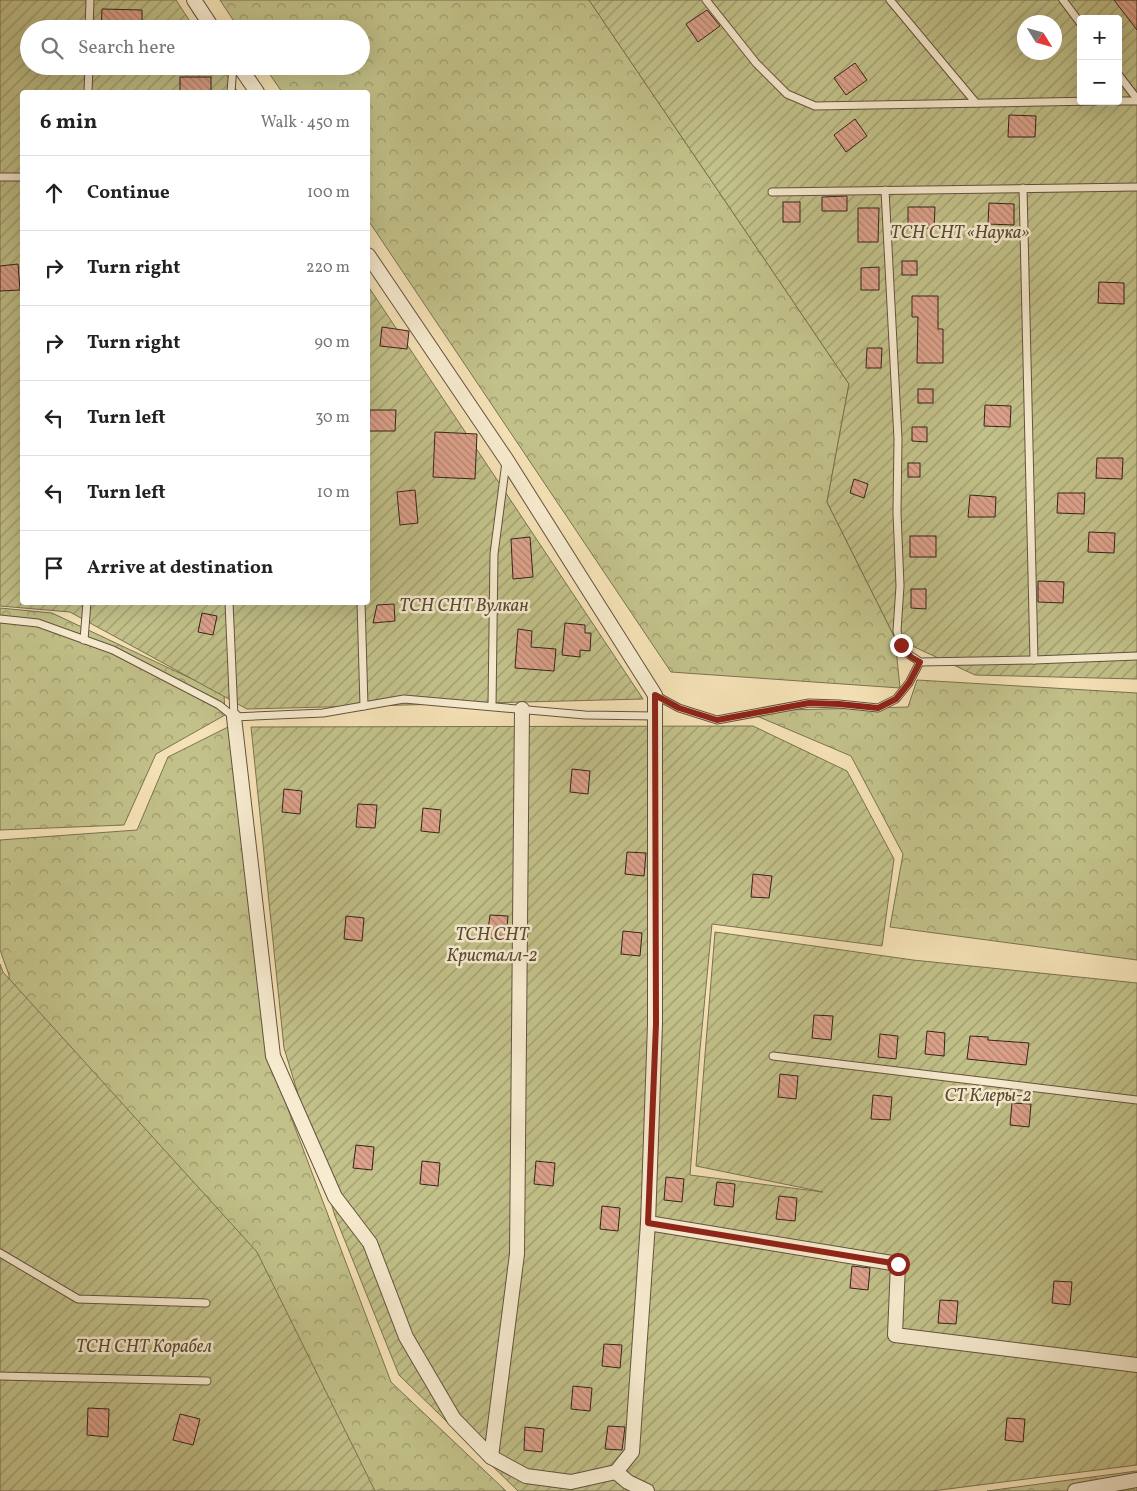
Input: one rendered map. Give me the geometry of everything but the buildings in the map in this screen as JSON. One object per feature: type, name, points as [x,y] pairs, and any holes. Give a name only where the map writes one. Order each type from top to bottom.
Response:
[{"type":"street","points":[[194,0],[207,20]]},
{"type":"street","points":[[245,75],[255,90]]},
{"type":"street","points":[[234,717],[273,1056],[334,1197],[370,1243],[406,1337],[454,1418],[491,1457],[526,1476],[571,1482],[616,1472],[632,1452],[648,1223],[656,1024],[655,695],[506,459],[370,258]]},
{"type":"street","points":[[491,1457],[517,1254],[522,709]]},
{"type":"street","points":[[648,1223],[898,1264],[895,1335],[1137,1365]]},
{"type":"street","points":[[616,1472],[628,1482],[647,1491]]},
{"type":"street","points":[[1075,1491],[1137,1480]]},
{"type":"lane","points":[[90,0],[90,20]]},
{"type":"lane","points":[[706,0],[756,64],[787,94],[815,106],[1077,101]]},
{"type":"lane","points":[[890,0],[976,103]]},
{"type":"lane","points":[[1063,0],[1077,19]]},
{"type":"lane","points":[[88,75],[88,90]]},
{"type":"lane","points":[[231,90],[232,75]]},
{"type":"lane","points":[[1122,79],[1137,100]]},
{"type":"lane","points":[[1122,101],[1137,100]]},
{"type":"lane","points":[[0,177],[20,177]]},
{"type":"lane","points":[[772,192],[1137,187]]},
{"type":"lane","points":[[1023,188],[1034,660]]},
{"type":"lane","points":[[885,190],[898,439],[897,513],[900,586],[897,630],[901,645],[905,652],[920,662],[1137,656]]},
{"type":"lane","points":[[492,706],[494,554],[506,459]]},
{"type":"lane","points":[[84,640],[87,605]]},
{"type":"lane","points":[[229,605],[234,717]]},
{"type":"lane","points":[[361,605],[364,706]]},
{"type":"lane","points":[[0,619],[38,623],[113,650],[219,705],[234,717],[323,713],[404,699],[585,715],[655,716]]},
{"type":"lane","points":[[655,695],[679,708],[717,720],[809,703],[878,708],[896,699],[909,683],[920,662]]},
{"type":"lane","points":[[773,1056],[1137,1100]]},
{"type":"lane","points":[[0,1253],[78,1299],[206,1303]]},
{"type":"lane","points":[[0,1376],[207,1381]]},
{"type":"green space","name":"ТСН СНТ Вулкан","points":[[0,0],[176,0],[189,20],[20,20],[20,75],[226,75],[237,90],[20,90],[20,605],[370,605],[370,289],[643,699],[247,709],[70,612],[0,606]]},
{"type":"green space","points":[[220,0],[589,0],[849,384],[827,502],[895,638],[900,688],[671,672],[370,223],[370,90],[281,90],[270,75],[370,75],[370,20],[233,20]]},
{"type":"green space","name":"ТСН СНТ «Наука»","points":[[589,0],[1137,0],[1137,679],[975,675],[895,638],[827,502],[849,384]]},
{"type":"green space","points":[[0,608],[52,613],[224,694],[225,715],[156,754],[124,825],[0,830]]},
{"type":"green space","points":[[917,680],[1137,693],[1137,960],[890,927],[903,854],[851,756],[745,711],[908,707]]},
{"type":"green space","points":[[230,726],[277,1080],[391,1382],[506,1491],[321,1491],[21,1223],[9,975],[0,950],[0,840],[137,830],[168,757]]},
{"type":"green space","name":"ТСН СНТ Кристалл-2","points":[[753,726],[847,771],[894,859],[882,946],[712,924],[690,1175],[823,1192],[696,1166],[715,932],[913,960],[1137,983],[1137,1465],[932,1491],[518,1491],[399,1375],[335,1216],[284,1048],[251,727]]},
{"type":"green space","name":"ТСН СНТ Корабел","points":[[0,964],[3,972],[257,1252],[375,1491],[0,1491]]},
{"type":"green space","points":[[1137,1471],[1137,1491],[987,1491]]},
{"type":"route","points":[[898,1264],[648,1223],[656,1024],[655,695],[679,708],[717,720],[809,703],[878,708],[896,699],[909,683],[920,662],[905,652],[901,645]]},
{"type":"park label","name":"СТ Клеры-2","points":[[988,1095]]}]
